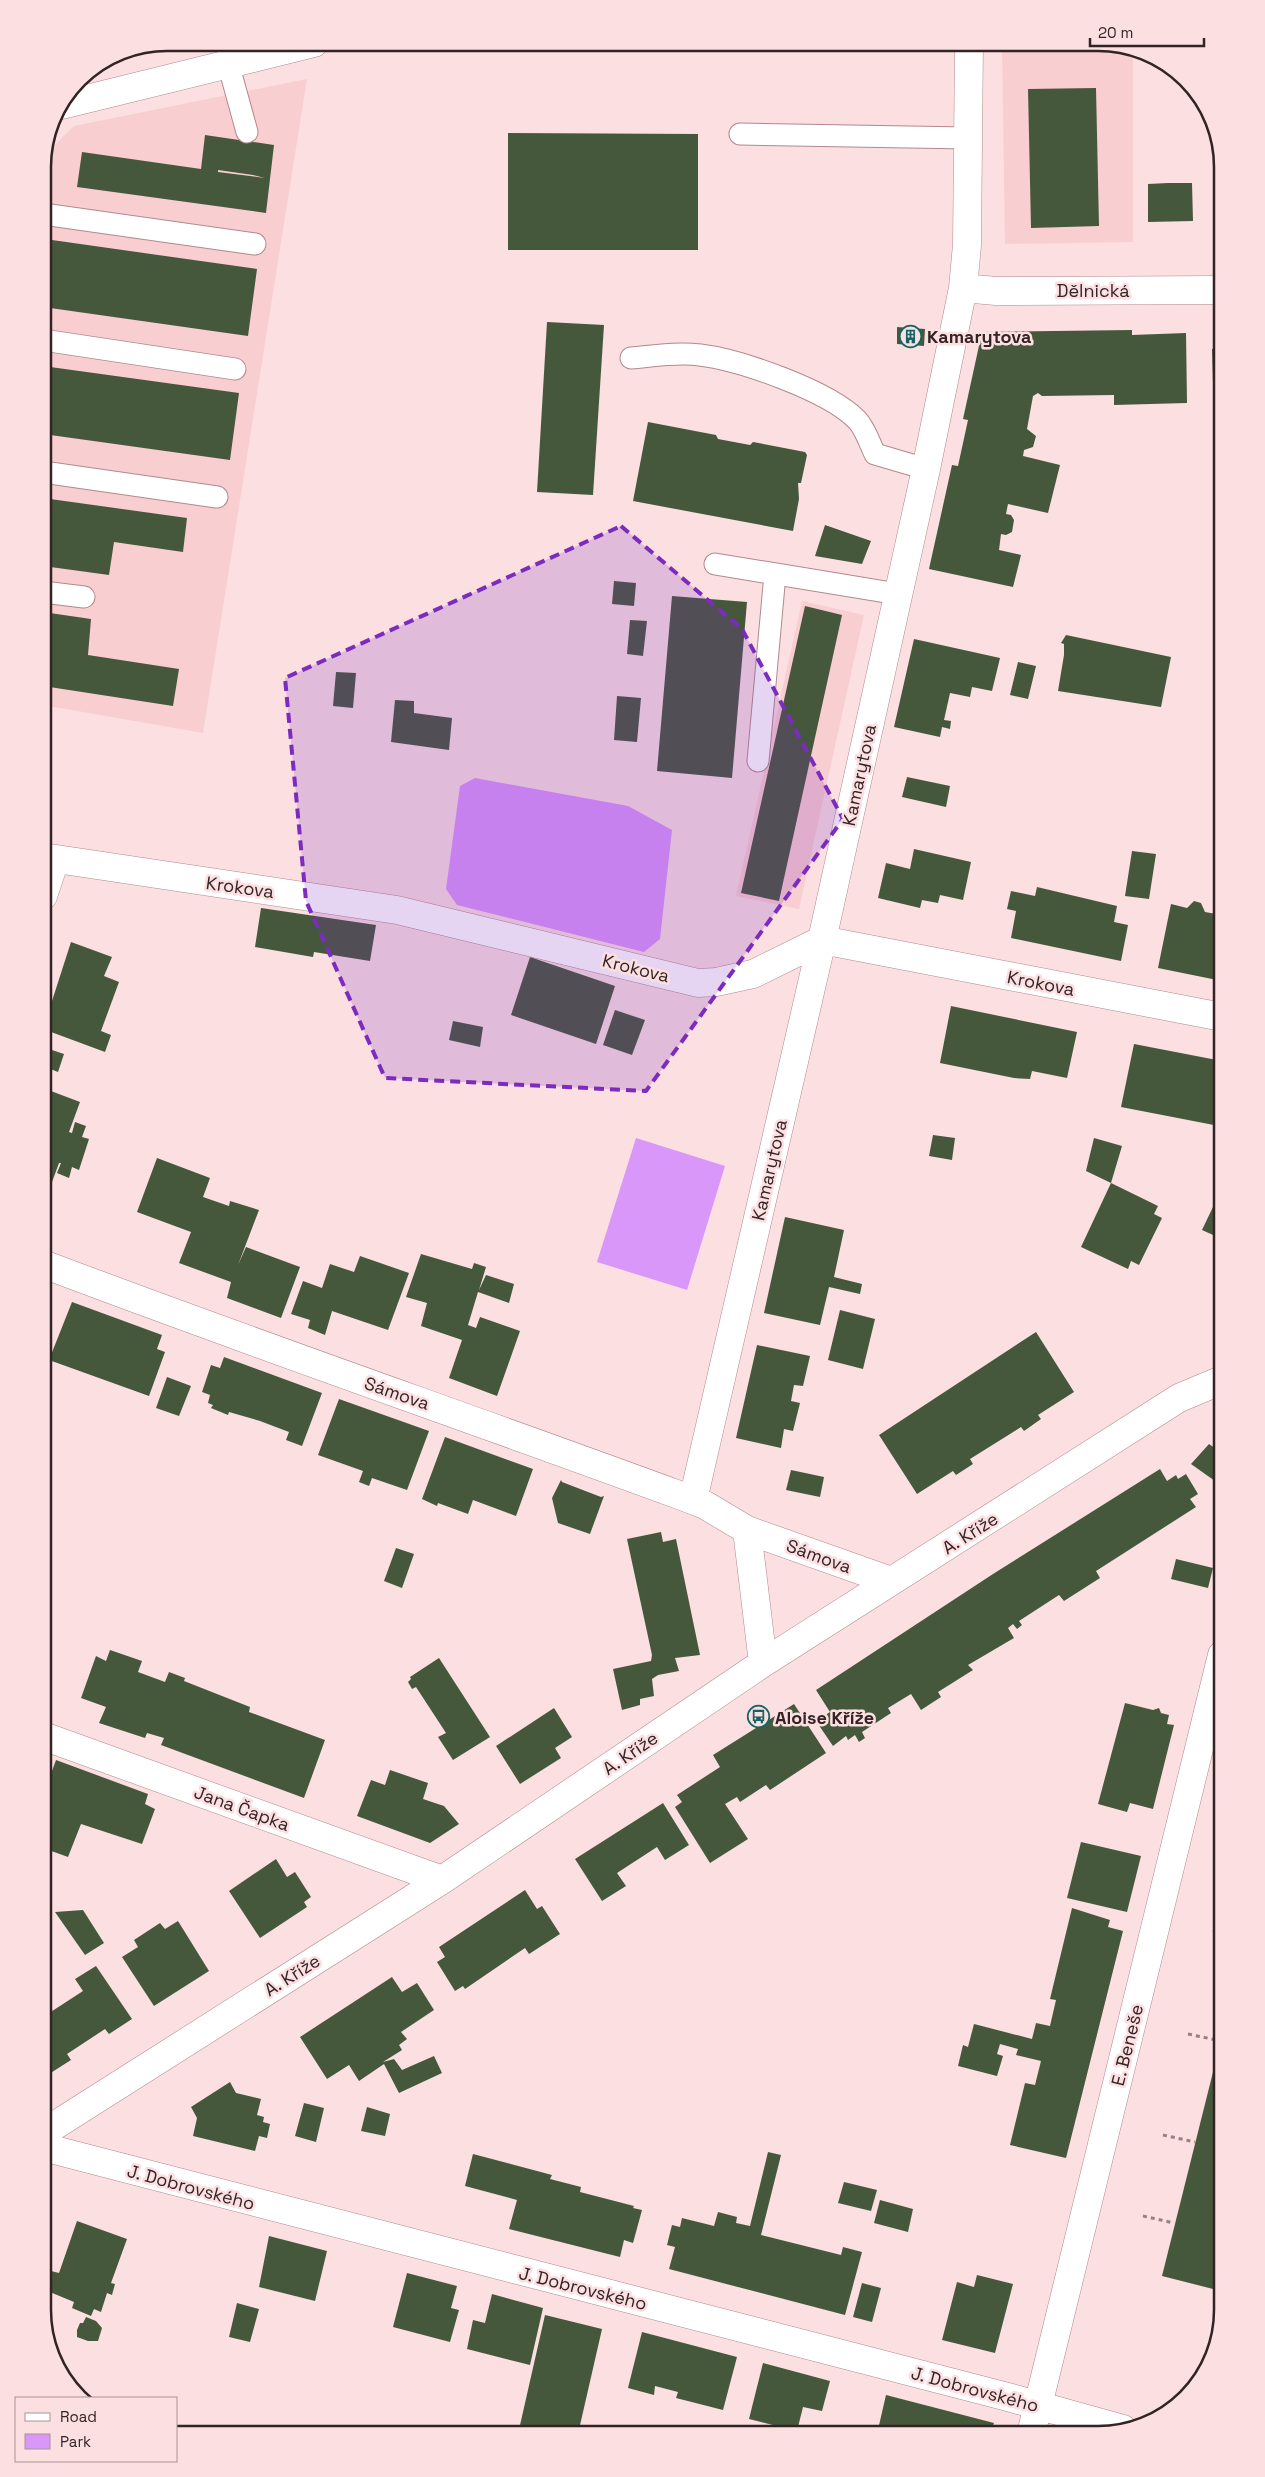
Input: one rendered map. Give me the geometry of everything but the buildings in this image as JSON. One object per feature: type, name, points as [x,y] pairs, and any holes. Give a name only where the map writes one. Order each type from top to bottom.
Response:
[{"type":"street","points":[[71,103],[279,51]]},
{"type":"street","name":"Kamarytova","points":[[693,1500],[822,940],[926,469],[963,288],[967,245],[969,51]]},
{"type":"street","name":"Dělnická","points":[[963,288],[996,290],[1214,290]]},
{"type":"street","name":"Krokova","points":[[51,859],[397,910],[698,983],[716,982],[753,974],[822,940],[1214,1015]]},
{"type":"street","name":"Sámova","points":[[51,1267],[218,1330],[500,1428],[693,1500],[747,1530],[891,1581]]},
{"type":"street","name":"A. Kříže","points":[[51,2128],[442,1880],[763,1663],[891,1581],[958,1541],[1180,1398],[1214,1383]]},
{"type":"street","points":[[747,1530],[763,1663]]},
{"type":"street","name":"E. Beneše","points":[[1033,2426],[1214,1688]]},
{"type":"street","name":"Jana Čapka","points":[[51,1739],[442,1880]]},
{"type":"street","name":"J. Dobrovského","points":[[51,2149],[1110,2425]]},
{"type":"lane","points":[[228,64],[247,132]]},
{"type":"lane","points":[[740,134],[968,138]]},
{"type":"lane","points":[[51,215],[255,244]]},
{"type":"lane","points":[[51,341],[235,369]]},
{"type":"lane","points":[[632,358],[700,355],[736,362],[781,377],[844,409],[859,422],[875,454],[926,469]]},
{"type":"lane","points":[[51,473],[217,497]]},
{"type":"lane","points":[[715,564],[898,594]]},
{"type":"lane","points":[[758,761],[775,574]]},
{"type":"lane","points":[[51,593],[84,598]]},
{"type":"path","points":[[1188,2034],[1214,2040]]},
{"type":"path","points":[[1163,2135],[1194,2142]]},
{"type":"path","points":[[1142,2216],[1174,2223]]},
{"type":"highlighted area","points":[[621,526],[742,629],[843,819],[646,1091],[385,1078],[306,901],[285,678]]},
{"type":"shaded area","points":[[1002,51],[1105,51],[1133,56],[1133,242],[1005,244]]},
{"type":"shaded area","points":[[307,79],[203,733],[51,706],[51,160],[53,146],[74,126]]},
{"type":"shaded area","points":[[802,601],[864,615],[799,909],[736,896]]},
{"type":"green space","points":[[475,778],[628,806],[672,830],[660,939],[644,952],[457,905],[446,889],[460,786]]},
{"type":"green space","points":[[636,1138],[725,1166],[687,1290],[597,1262]]},
{"type":"place","name":"Kamarytova","points":[[911,336]]},
{"type":"place","name":"Aloise Kříže","points":[[759,1717]]}]
